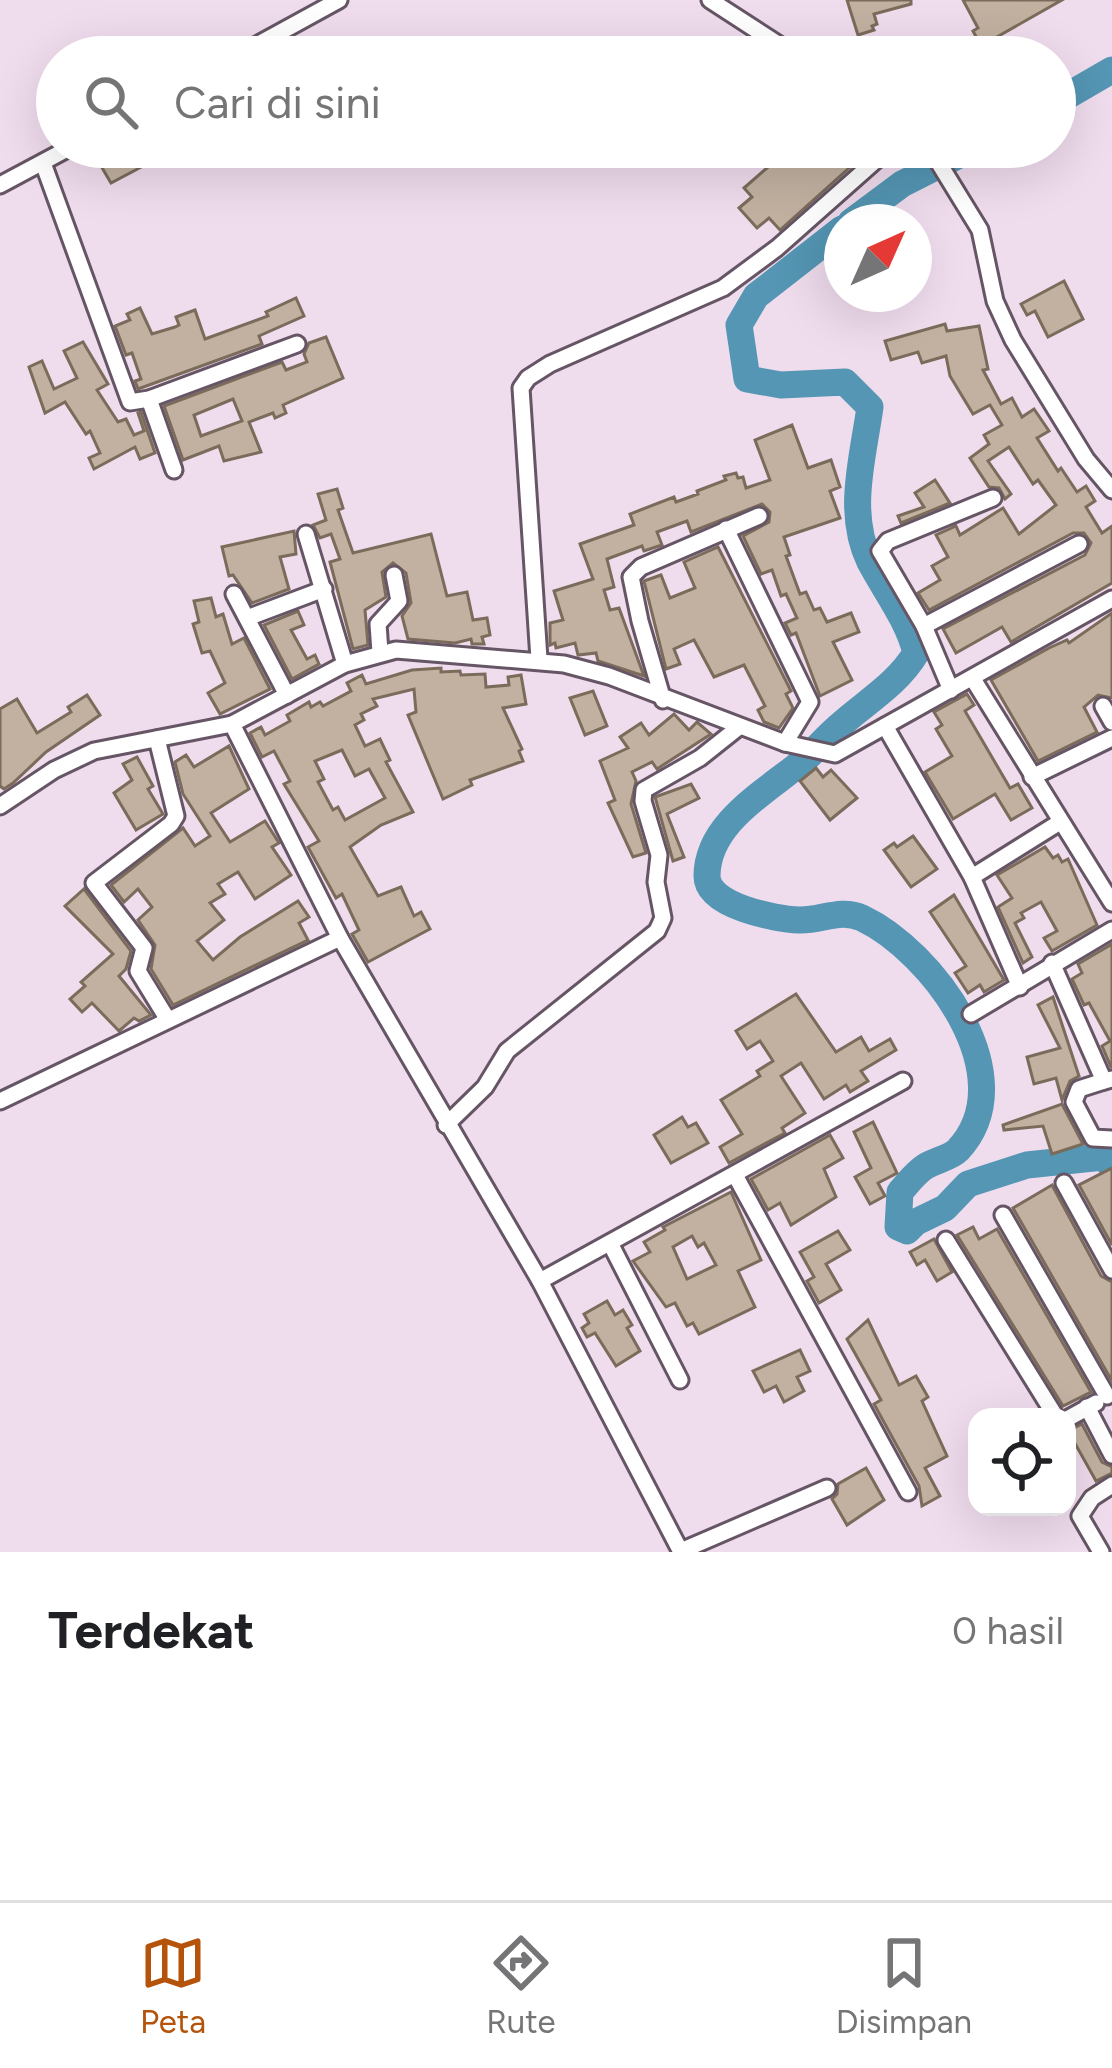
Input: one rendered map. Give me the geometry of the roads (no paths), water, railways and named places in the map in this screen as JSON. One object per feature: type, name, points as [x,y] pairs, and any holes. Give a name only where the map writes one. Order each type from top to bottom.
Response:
[{"type":"street","points":[[273,36],[339,0]]},
{"type":"street","points":[[710,0],[766,36]]},
{"type":"street","points":[[0,185],[36,167]]},
{"type":"street","points":[[45,168],[126,397],[135,403],[148,399],[297,344]]},
{"type":"street","points":[[539,659],[521,388],[525,381],[550,364],[723,288],[777,248],[867,168]]},
{"type":"street","points":[[944,168],[980,230],[995,301],[1013,340],[1086,459],[1112,490]]},
{"type":"street","points":[[148,399],[174,470]]},
{"type":"street","points":[[952,689],[924,626],[880,555],[882,545],[993,498]]},
{"type":"street","points":[[663,700],[632,577],[641,567],[759,516]]},
{"type":"street","points":[[726,529],[810,702],[785,743]]},
{"type":"street","points":[[306,534],[345,664]]},
{"type":"street","points":[[924,626],[1079,544]]},
{"type":"street","points":[[380,652],[378,624],[399,601],[394,575]]},
{"type":"street","points":[[247,618],[324,589]]},
{"type":"street","points":[[234,594],[287,695]]},
{"type":"street","points":[[0,806],[54,770],[94,751],[232,724],[345,664],[380,652],[539,659],[591,670],[785,743],[825,754],[843,751],[1112,598]]},
{"type":"street","points":[[973,680],[1112,903]]},
{"type":"street","points":[[1103,706],[1112,722]]},
{"type":"street","points":[[232,724],[340,938],[540,1281],[681,1552],[827,1488]]},
{"type":"street","points":[[885,726],[972,877],[1020,987]]},
{"type":"street","points":[[446,1125],[485,1087],[506,1051],[651,939],[662,922],[663,910],[656,882],[659,855],[644,790],[700,758],[739,727]]},
{"type":"street","points":[[1032,777],[1112,738]]},
{"type":"street","points":[[157,739],[176,816],[94,884],[143,948],[138,971],[168,1020]]},
{"type":"street","points":[[972,877],[1060,822]]},
{"type":"street","points":[[971,1014],[1112,929]]},
{"type":"street","points":[[0,1101],[340,938]]},
{"type":"street","points":[[1052,963],[1108,1080],[1079,1089],[1074,1102],[1093,1138],[1112,1138]]},
{"type":"street","points":[[540,1281],[903,1081]]},
{"type":"street","points":[[735,1175],[908,1492]]},
{"type":"street","points":[[1064,1183],[1112,1270]]},
{"type":"street","points":[[1003,1216],[1110,1395],[1076,1414]]},
{"type":"street","points":[[946,1240],[1050,1408]]},
{"type":"street","points":[[610,1243],[680,1380]]},
{"type":"street","points":[[1087,1407],[1112,1455]]},
{"type":"street","points":[[1097,1550],[1080,1516],[1092,1498],[1112,1485]]},
{"type":"waterway","points":[[1076,91],[1112,70]]},
{"type":"waterway","points":[[875,204],[934,168]]},
{"type":"waterway","points":[[824,243],[756,296],[739,325],[747,379],[781,385],[845,382],[870,407],[858,485],[859,524],[870,562],[916,653],[890,684],[728,823],[710,857],[710,886],[730,903],[774,917],[807,920],[846,914],[862,918],[916,958],[962,1019],[976,1053],[982,1088],[976,1120],[958,1150],[922,1168],[900,1192],[898,1227],[907,1231],[945,1208],[968,1184],[1027,1165],[1103,1157],[1112,1166]]}]
